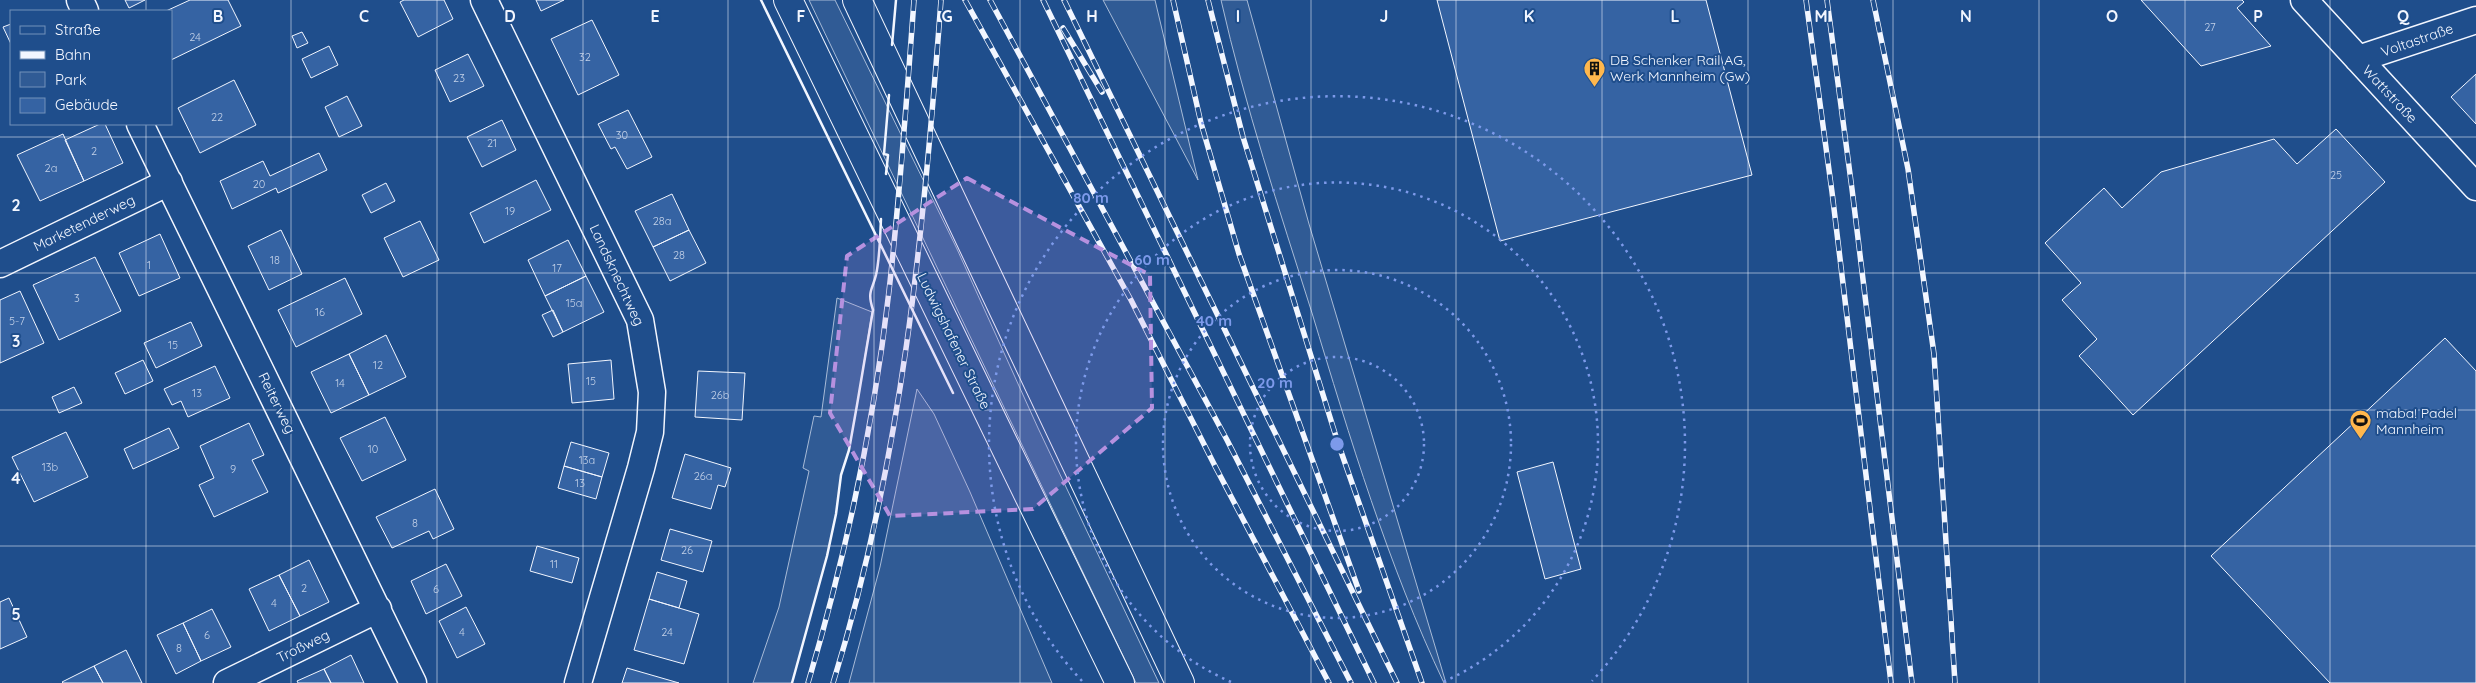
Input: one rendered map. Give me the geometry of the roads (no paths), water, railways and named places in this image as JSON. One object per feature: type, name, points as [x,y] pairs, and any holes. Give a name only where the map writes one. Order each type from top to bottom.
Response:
[{"type":"main road","name":"Ludwigshafener Straße","points":[[788,0],[1120,683]]},
{"type":"main road","points":[[857,0],[1007,314],[1064,444],[1180,683]]},
{"type":"street","name":"Landsknechtweg","points":[[484,0],[640,320],[648,357],[652,392],[650,432],[578,683]]},
{"type":"street","name":"Wattstraße","points":[[2304,0],[2476,187]]},
{"type":"street","name":"Voltastraße","points":[[2358,59],[2476,20]]},
{"type":"street","name":"Reiterweg","points":[[140,125],[413,683]]},
{"type":"street","name":"Marketenderweg","points":[[0,264],[169,182]]},
{"type":"street","name":"Troßweg","points":[[227,683],[378,609]]},
{"type":"railway","points":[[808,683],[835,586],[857,488],[883,340],[897,218],[914,0]]},
{"type":"railway","points":[[833,683],[857,599],[877,515],[907,345],[927,173],[941,0]]},
{"type":"railway","points":[[965,0],[1131,300],[1215,466],[1329,683]]},
{"type":"railway","points":[[990,0],[1227,440],[1351,683]]},
{"type":"railway","points":[[1043,0],[1374,683]]},
{"type":"railway","points":[[1064,0],[1397,683]]},
{"type":"railway","points":[[1173,0],[1201,123],[1239,254],[1359,591]]},
{"type":"railway","points":[[1208,0],[1243,137],[1338,443],[1422,683]]},
{"type":"railway","points":[[1806,0],[1832,192],[1891,683]]},
{"type":"railway","points":[[1827,0],[1912,683]]},
{"type":"railway","points":[[1873,0],[1908,169],[1934,354],[1955,683]]},
{"type":"railway","points":[[1063,28],[1102,92]]},
{"type":"place","name":"DB Schenker Rail AG, Werk Mannheim (Gw)","points":[[1594,87]]},
{"type":"place","name":"maba! Padel Mannheim","points":[[2360,440]]}]
